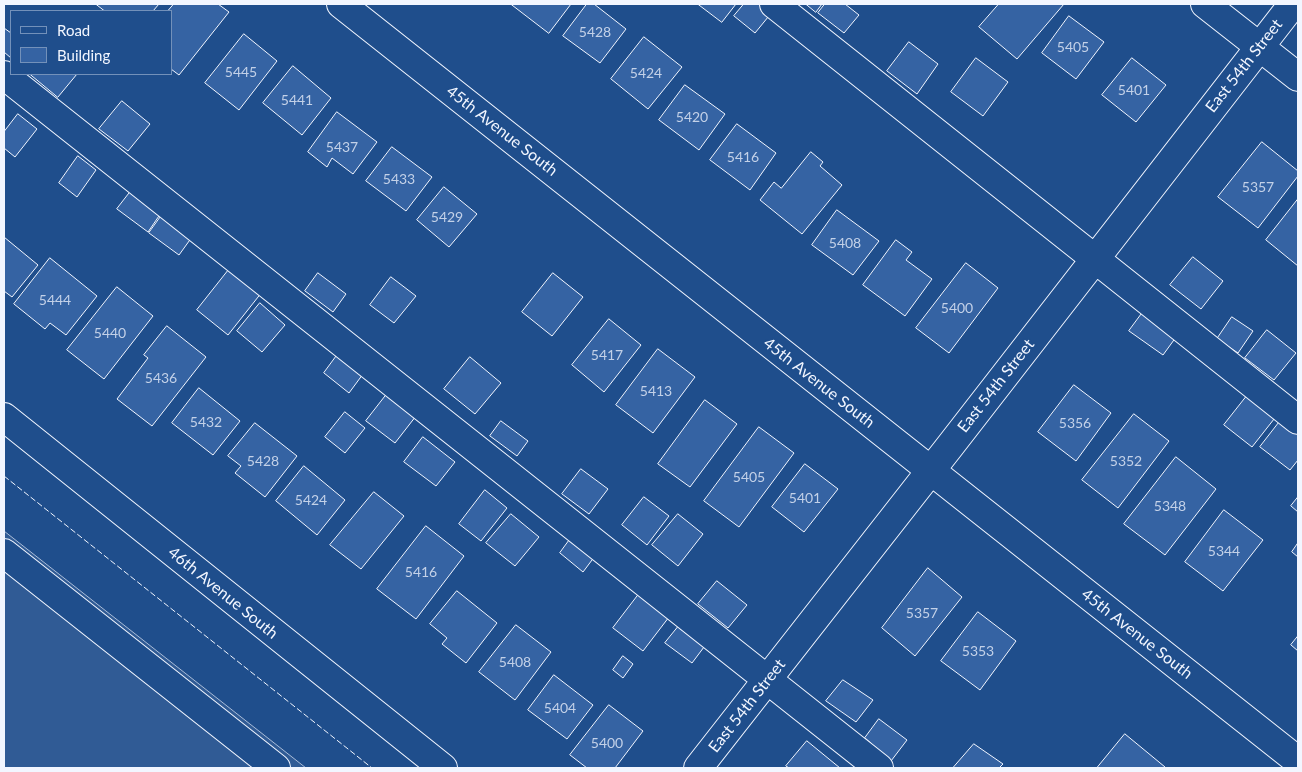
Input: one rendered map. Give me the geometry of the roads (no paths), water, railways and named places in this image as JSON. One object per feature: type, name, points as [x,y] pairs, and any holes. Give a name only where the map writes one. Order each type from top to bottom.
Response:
[{"type":"street","name":"45th Avenue South","points":[[341,4],[1298,761]]},
{"type":"street","points":[[774,4],[1298,420]]},
{"type":"street","points":[[1205,4],[1298,77]]},
{"type":"street","name":"East 54th Street","points":[[698,768],[1293,4]]},
{"type":"street","points":[[4,75],[879,768]]},
{"type":"street","name":"46th Avenue South","points":[[4,417],[442,768]]},
{"type":"street","points":[[4,553],[276,768]]}]
